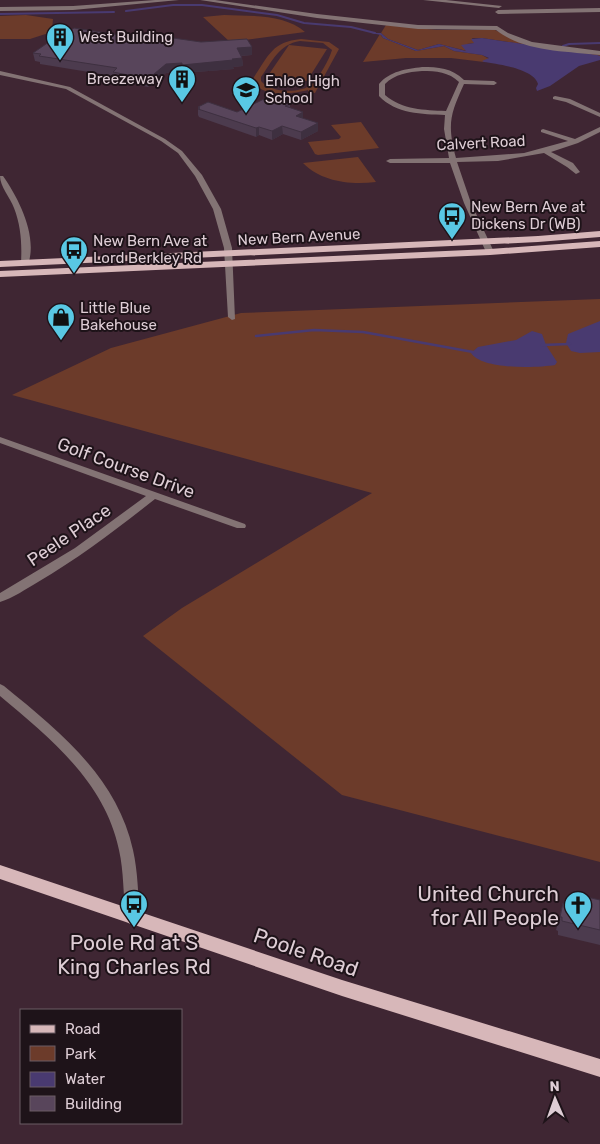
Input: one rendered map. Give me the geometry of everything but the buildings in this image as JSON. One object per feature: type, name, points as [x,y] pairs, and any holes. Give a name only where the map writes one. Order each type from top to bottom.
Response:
[{"type":"main road","name":"New Bern Avenue","points":[[0,264],[485,242],[600,234]]},
{"type":"main road","name":"New Bern Avenue","points":[[0,273],[490,252],[600,244]]},
{"type":"main road","points":[[29,273],[40,266],[105,259]]},
{"type":"main road","points":[[0,273],[13,270],[26,263]]},
{"type":"main road","name":"Poole Road","points":[[0,872],[342,988],[600,1068]]},
{"type":"street","points":[[0,9],[72,8],[176,0]]},
{"type":"street","points":[[203,0],[305,15],[418,27],[497,28],[508,36],[522,41],[600,53]]},
{"type":"street","points":[[426,0],[499,6],[600,10]]},
{"type":"street","points":[[497,28],[496,22],[499,6]]},
{"type":"street","points":[[448,113],[410,110],[394,105],[382,96],[382,84],[391,75],[416,69],[446,71],[458,76],[462,82]]},
{"type":"street","points":[[0,74],[68,88],[173,146],[194,168],[211,196],[222,225],[228,254],[232,317]]},
{"type":"street","points":[[462,82],[494,83]]},
{"type":"street","points":[[462,82],[448,113],[446,129],[458,179],[490,252]]},
{"type":"street","points":[[555,98],[568,100],[600,115]]},
{"type":"street","name":"Calvert Road","points":[[390,161],[517,157],[546,151],[600,129]]},
{"type":"street","points":[[543,131],[574,141]]},
{"type":"street","points":[[546,151],[570,165],[576,172]]},
{"type":"street","points":[[0,178],[16,200],[24,222],[27,238],[26,263]]},
{"type":"street","name":"Golf Course Drive","points":[[0,440],[241,526]]},
{"type":"street","name":"Peele Place","points":[[0,598],[26,585],[84,548],[153,495]]},
{"type":"street","points":[[0,689],[59,740],[90,771],[110,804],[125,848],[134,918]]},
{"type":"green space","points":[[26,15],[53,19],[52,30],[58,30],[30,39],[0,39],[0,16]]},
{"type":"green space","points":[[224,15],[277,19],[297,26],[305,32],[230,42],[203,17]]},
{"type":"green space","points":[[386,25],[437,30],[495,30],[515,40],[600,54],[600,56],[482,38],[472,38],[475,43],[467,44],[467,51],[439,44],[418,50],[388,39],[381,33]]},
{"type":"green space","points":[[380,34],[383,38],[416,51],[444,46],[454,51],[482,55],[489,59],[484,62],[451,58],[406,58],[363,62]]},
{"type":"green space","points":[[301,39],[329,42],[339,49],[315,93],[308,92],[308,90],[294,93],[270,92],[263,90],[253,81],[272,51],[291,41]],"holes":[[[300,41],[323,43],[332,50],[331,54],[324,68],[312,84],[301,89],[286,91],[271,88],[261,81],[261,77],[273,60],[287,46]]]},
{"type":"green space","points":[[289,45],[327,49],[307,81],[267,77]]},
{"type":"green space","points":[[361,122],[379,148],[318,155],[315,154],[308,142],[339,139],[341,137],[331,125]]},
{"type":"green space","points":[[358,157],[376,182],[356,183],[337,181],[319,174],[303,163]]},
{"type":"green space","points":[[600,299],[600,862],[342,795],[143,636],[182,608],[372,493],[12,395],[111,348],[241,313]]},
{"type":"water","points":[[371,33],[381,33],[388,39],[418,50],[439,44],[466,51],[461,45],[474,43],[471,39],[482,38],[597,55],[600,56],[600,60],[579,66],[550,86],[537,91],[538,84],[530,75],[515,68],[484,62],[482,61],[489,58],[482,55],[454,51],[444,46],[416,51],[383,38],[381,35]]},
{"type":"water","points":[[600,321],[600,352],[580,353],[571,351],[566,343],[568,334]]},
{"type":"water","points":[[532,331],[542,334],[546,345],[557,362],[555,365],[523,367],[498,365],[477,359],[471,353],[478,347],[516,340]]},
{"type":"waterway","points":[[126,11],[173,5],[202,5],[277,15],[304,23],[351,27],[375,33]]},
{"type":"waterway","points":[[0,14],[114,12]]},
{"type":"waterway","points":[[563,46],[569,44],[600,43]]},
{"type":"waterway","points":[[256,336],[314,330],[363,332],[473,352]]},
{"type":"waterway","points":[[542,345],[570,344]]},
{"type":"place","name":"West Building","points":[[60,61]]},
{"type":"place","name":"Breezeway","points":[[182,103]]},
{"type":"place","name":"Enloe High School","points":[[246,114]]},
{"type":"place","name":"New Bern Ave at Dickens Dr (WB)","points":[[452,240]]},
{"type":"place","name":"New Bern Ave at Lord Berkley Rd","points":[[74,274]]},
{"type":"place","name":"Little Blue Bakehouse","points":[[61,341]]},
{"type":"place","name":"Poole Rd at S King Charles Rd","points":[[134,928]]},
{"type":"place","name":"United Church for All People","points":[[578,929]]}]
